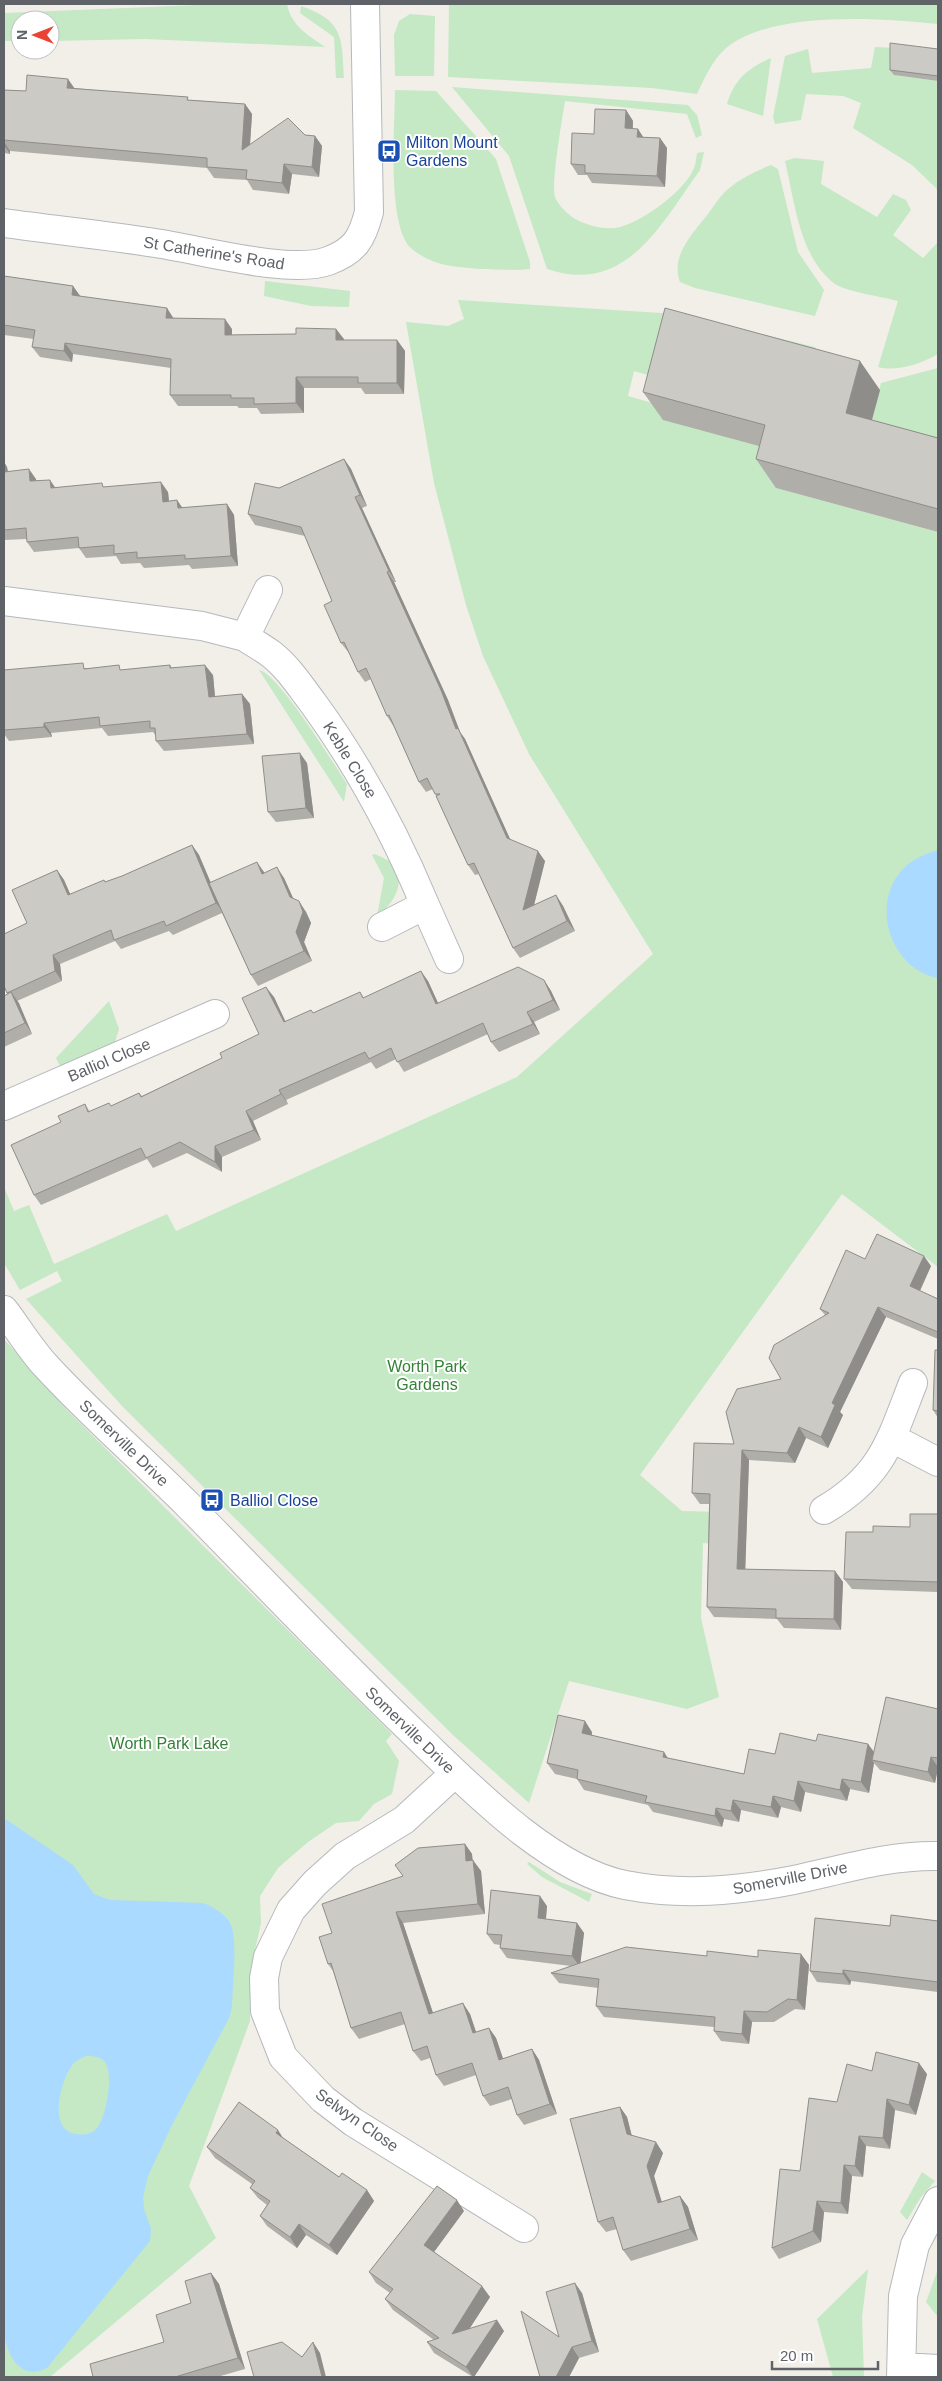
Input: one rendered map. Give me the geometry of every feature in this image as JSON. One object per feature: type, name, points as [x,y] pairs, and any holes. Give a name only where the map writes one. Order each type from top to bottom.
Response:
[{"type":"street","name":"St Catherine's Road","points":[[4,223],[155,243],[292,266],[327,262],[353,249],[363,233],[369,212],[364,4]]},
{"type":"street","points":[[245,638],[268,590]]},
{"type":"street","name":"Keble Close","points":[[4,601],[202,626],[245,638],[272,654],[295,679],[336,735],[372,794],[401,848],[450,959]]},
{"type":"street","points":[[382,927],[425,905]]},
{"type":"street","name":"Balliol Close","points":[[4,1106],[215,1014]]},
{"type":"street","name":"Somerville Drive","points":[[4,1310],[44,1365],[188,1506],[348,1671],[481,1797],[553,1854],[620,1884],[652,1890],[684,1892],[739,1890],[882,1861],[938,1856]]},
{"type":"street","points":[[824,1510],[845,1498],[862,1484],[880,1460],[892,1438],[913,1382]]},
{"type":"street","points":[[892,1438],[938,1462]]},
{"type":"street","name":"Selwyn Close","points":[[455,1773],[404,1820],[345,1856],[315,1883],[291,1910],[268,1957],[264,1978],[265,2011],[283,2057],[322,2099],[353,2122],[524,2228]]},
{"type":"street","points":[[938,2201],[915,2245],[903,2296],[902,2372],[938,2369]]},
{"type":"green space","points":[[287,4],[296,24],[306,34],[325,47],[145,39],[60,41],[60,11],[199,5]]},
{"type":"green space","points":[[449,4],[938,4],[938,24],[858,19],[797,22],[769,28],[745,36],[725,49],[712,65],[697,94],[652,88],[448,77]]},
{"type":"green space","points":[[301,6],[326,18],[338,33],[341,42],[344,78],[336,78],[334,37],[300,13]]},
{"type":"green space","points":[[4,13],[10,13],[10,41],[4,41]]},
{"type":"green space","points":[[410,14],[435,16],[434,76],[395,76],[394,35],[399,21]]},
{"type":"green space","points":[[875,47],[894,48],[894,75],[938,81],[938,190],[912,165],[853,128],[861,103],[843,96],[806,94],[801,120],[775,124],[773,117],[785,56],[808,49],[812,73],[871,68]]},
{"type":"green space","points":[[771,58],[763,116],[727,104],[734,88],[743,76],[755,66]]},
{"type":"green space","points":[[452,87],[688,105],[697,115],[702,135],[696,138],[687,114],[565,101],[559,136],[555,197],[560,206],[572,217],[589,225],[602,228],[620,227],[651,212],[682,186],[694,168],[697,153],[704,152],[700,170],[655,232],[638,250],[620,264],[599,273],[575,275],[547,269],[509,156]]},
{"type":"green space","points":[[395,90],[436,91],[496,159],[530,262],[530,269],[480,269],[453,266],[428,259],[412,249],[404,238],[398,220],[395,198]]},
{"type":"green space","points":[[795,158],[824,161],[821,184],[877,217],[893,194],[906,200],[911,210],[893,235],[923,258],[938,242],[938,354],[924,361],[901,368],[878,367],[898,301],[840,287],[823,273],[813,259],[800,228],[785,161]]},
{"type":"green space","points":[[771,165],[778,169],[798,252],[824,290],[815,316],[695,288],[680,282],[678,263],[685,245],[719,198],[737,182]]},
{"type":"green space","points":[[265,281],[350,291],[349,307],[311,306],[264,296]]},
{"type":"green space","name":"Worth Park Gardens","points":[[458,300],[677,314],[815,347],[819,357],[658,378],[634,371],[628,396],[666,407],[785,453],[776,488],[938,532],[938,1267],[842,1194],[640,1475],[682,1511],[721,1512],[717,1544],[703,1543],[701,1618],[719,1697],[687,1709],[569,1681],[529,1803],[454,1736],[122,1406],[26,1299],[62,1281],[57,1271],[20,1290],[4,1263],[4,1187],[14,1211],[29,1205],[54,1264],[167,1214],[176,1231],[517,1077],[653,954],[529,754],[483,656],[466,605],[434,483],[406,322],[448,326],[464,319]]},
{"type":"green space","points":[[938,368],[938,460],[866,441],[881,383]]},
{"type":"green space","points":[[259,670],[268,675],[292,702],[347,784],[344,802]]},
{"type":"green space","points":[[375,854],[393,864],[399,879],[393,900],[377,916],[384,878],[372,855]]},
{"type":"green space","points":[[109,1001],[119,1029],[115,1042],[60,1066],[56,1058]]},
{"type":"green space","name":"Worth Park Lake","points":[[4,1339],[66,1409],[392,1734],[386,1741],[399,1761],[392,1794],[374,1804],[359,1821],[336,1823],[308,1842],[278,1868],[260,1896],[261,1923],[250,1973],[250,2021],[189,2186],[216,2238],[50,2377],[4,2377]]},
{"type":"green space","points":[[529,1862],[560,1882],[592,1894],[589,1902],[542,1877],[527,1864]]},
{"type":"green space","points":[[922,2172],[935,2181],[921,2197],[907,2220],[900,2212]]},
{"type":"green space","points":[[868,2269],[862,2317],[864,2377],[833,2377],[817,2319]]},
{"type":"green space","points":[[938,2269],[938,2317],[926,2302]]},
{"type":"water","points":[[938,850],[938,978],[921,972],[908,962],[897,948],[890,933],[887,916],[888,899],[893,882],[904,868],[916,859]]},
{"type":"water","points":[[4,1818],[73,1865],[94,1894],[110,1900],[203,1903],[214,1908],[229,1921],[232,1928],[234,1962],[232,2007],[229,2018],[171,2127],[148,2176],[143,2197],[144,2209],[151,2229],[150,2241],[47,2368],[29,2371],[22,2369],[16,2364],[8,2350],[4,2332]],"holes":[[[86,2056],[100,2058],[104,2061],[109,2075],[108,2095],[103,2116],[96,2129],[86,2134],[75,2134],[66,2130],[61,2123],[59,2103],[68,2071],[76,2061]]]},
{"type":"building","points":[[890,43],[938,49],[938,76],[890,70]]},
{"type":"building","points":[[27,75],[68,79],[67,88],[188,97],[187,100],[245,104],[242,150],[288,118],[305,135],[315,136],[312,167],[284,164],[282,183],[246,179],[247,170],[207,167],[207,158],[4,140],[4,90],[26,91]]},
{"type":"building","points":[[595,109],[626,110],[625,128],[638,129],[637,137],[660,138],[657,176],[585,173],[585,165],[571,164],[572,133],[594,134]]},
{"type":"building","points":[[4,276],[73,286],[72,295],[167,308],[166,318],[225,319],[225,335],[296,334],[296,328],[336,329],[336,340],[397,340],[397,383],[358,383],[358,377],[296,377],[296,403],[254,404],[254,398],[231,398],[231,395],[170,395],[171,359],[65,343],[64,351],[32,347],[35,330],[4,325]]},
{"type":"building","points":[[665,308],[860,361],[846,413],[938,438],[938,509],[756,459],[765,425],[643,392]]},
{"type":"building","points":[[344,459],[360,495],[355,497],[389,571],[387,572],[441,690],[456,729],[458,728],[507,838],[538,851],[523,910],[556,895],[567,921],[513,948],[474,863],[468,865],[436,796],[440,794],[435,794],[427,778],[419,782],[366,668],[358,672],[344,642],[341,643],[324,605],[332,601],[301,527],[248,514],[255,483],[279,488]]},
{"type":"building","points":[[29,469],[30,481],[50,480],[51,488],[102,483],[103,487],[161,482],[163,502],[177,500],[178,508],[227,504],[231,556],[185,559],[185,555],[137,558],[137,552],[114,554],[114,545],[79,548],[78,537],[27,542],[26,528],[4,530],[4,472]]},
{"type":"building","points":[[83,663],[84,669],[119,665],[120,670],[170,665],[170,668],[205,665],[209,697],[242,694],[247,734],[156,741],[155,728],[150,728],[150,721],[100,726],[99,717],[44,723],[44,727],[4,730],[4,670]]},
{"type":"building","points":[[300,753],[306,808],[268,812],[262,756]]},
{"type":"building","points":[[192,845],[216,903],[166,926],[164,921],[114,940],[111,930],[53,955],[55,971],[7,993],[4,986],[4,934],[27,923],[12,890],[57,870],[68,895],[104,880],[105,882],[122,876]]},
{"type":"building","points":[[257,862],[262,874],[277,867],[290,897],[299,901],[303,912],[296,932],[304,951],[251,975],[209,883]]},
{"type":"building","points":[[518,967],[544,980],[553,1000],[527,1012],[533,1024],[491,1042],[483,1023],[397,1062],[391,1048],[369,1059],[365,1052],[279,1090],[281,1094],[246,1111],[254,1130],[215,1146],[215,1162],[180,1142],[146,1158],[141,1148],[34,1195],[11,1145],[61,1122],[58,1116],[85,1104],[88,1112],[109,1103],[111,1106],[139,1093],[141,1097],[222,1058],[220,1053],[259,1034],[242,998],[266,987],[284,1022],[311,1010],[313,1013],[360,992],[363,998],[421,971],[436,1004]]},
{"type":"building","points":[[11,992],[25,1023],[4,1033],[4,996]]},
{"type":"building","points":[[877,1234],[924,1256],[910,1286],[938,1299],[938,1332],[878,1307],[832,1403],[835,1405],[821,1437],[799,1427],[787,1453],[742,1450],[737,1569],[835,1571],[834,1619],[776,1618],[776,1609],[707,1607],[710,1494],[692,1493],[694,1443],[734,1444],[726,1412],[737,1389],[781,1379],[769,1358],[774,1345],[829,1313],[820,1309],[846,1250],[865,1259]]},
{"type":"building","points":[[935,1350],[938,1350],[938,1411],[933,1410]]},
{"type":"building","points":[[910,1514],[938,1514],[938,1582],[844,1579],[846,1532],[873,1532],[873,1526],[910,1527]]},
{"type":"building","points":[[886,1697],[938,1709],[938,1758],[931,1757],[928,1772],[872,1760]]},
{"type":"building","points":[[558,1715],[585,1721],[582,1733],[664,1752],[663,1757],[744,1774],[749,1749],[775,1754],[780,1733],[816,1741],[818,1734],[868,1744],[861,1782],[842,1779],[840,1790],[798,1781],[794,1801],[773,1796],[771,1807],[733,1800],[731,1811],[716,1808],[715,1816],[645,1802],[647,1796],[577,1779],[578,1770],[547,1763]]},
{"type":"building","points":[[465,1844],[466,1861],[473,1860],[478,1904],[396,1912],[429,2014],[463,2003],[473,2033],[489,2028],[499,2060],[532,2049],[550,2104],[517,2115],[508,2087],[483,2096],[472,2063],[436,2075],[427,2046],[413,2051],[401,2012],[351,2028],[331,1963],[328,1964],[319,1937],[332,1933],[322,1904],[403,1876],[395,1865],[418,1848]]},
{"type":"building","points":[[491,1890],[540,1896],[538,1918],[577,1923],[572,1956],[500,1948],[502,1935],[487,1934]]},
{"type":"building","points":[[891,1915],[938,1921],[938,1982],[843,1970],[843,1974],[810,1971],[815,1918],[890,1926]]},
{"type":"building","points":[[626,1947],[707,1956],[707,1951],[758,1957],[758,1950],[801,1954],[797,2000],[788,1999],[767,2012],[744,2011],[742,2034],[714,2031],[715,2017],[596,2006],[599,1979],[551,1973]]},
{"type":"building","points":[[876,2052],[919,2063],[909,2105],[887,2099],[883,2138],[859,2136],[855,2166],[844,2165],[841,2203],[817,2201],[813,2231],[772,2248],[780,2169],[800,2171],[809,2098],[837,2102],[847,2064],[872,2071]]},
{"type":"building","points":[[239,2102],[278,2130],[276,2133],[339,2177],[342,2173],[367,2190],[329,2245],[299,2224],[290,2237],[260,2216],[270,2201],[250,2188],[255,2181],[207,2147]]},
{"type":"building","points":[[620,2107],[627,2134],[656,2142],[647,2166],[658,2203],[680,2196],[690,2229],[623,2250],[613,2217],[598,2222],[570,2119]]},
{"type":"building","points":[[437,2186],[457,2200],[424,2245],[482,2286],[452,2334],[497,2320],[466,2367],[427,2342],[439,2338],[385,2299],[393,2289],[369,2272]]},
{"type":"building","points":[[211,2273],[238,2358],[175,2377],[93,2377],[90,2364],[164,2342],[156,2315],[191,2303],[185,2281]]},
{"type":"building","points":[[575,2283],[592,2341],[572,2347],[556,2377],[540,2377],[521,2311],[559,2337],[546,2292]]},
{"type":"building","points":[[282,2342],[302,2357],[313,2342],[322,2377],[254,2377],[247,2352]]},
{"type":"place","name":"Milton Mount Gardens","points":[[389,151]]},
{"type":"place","name":"Balliol Close","points":[[212,1500]]}]
